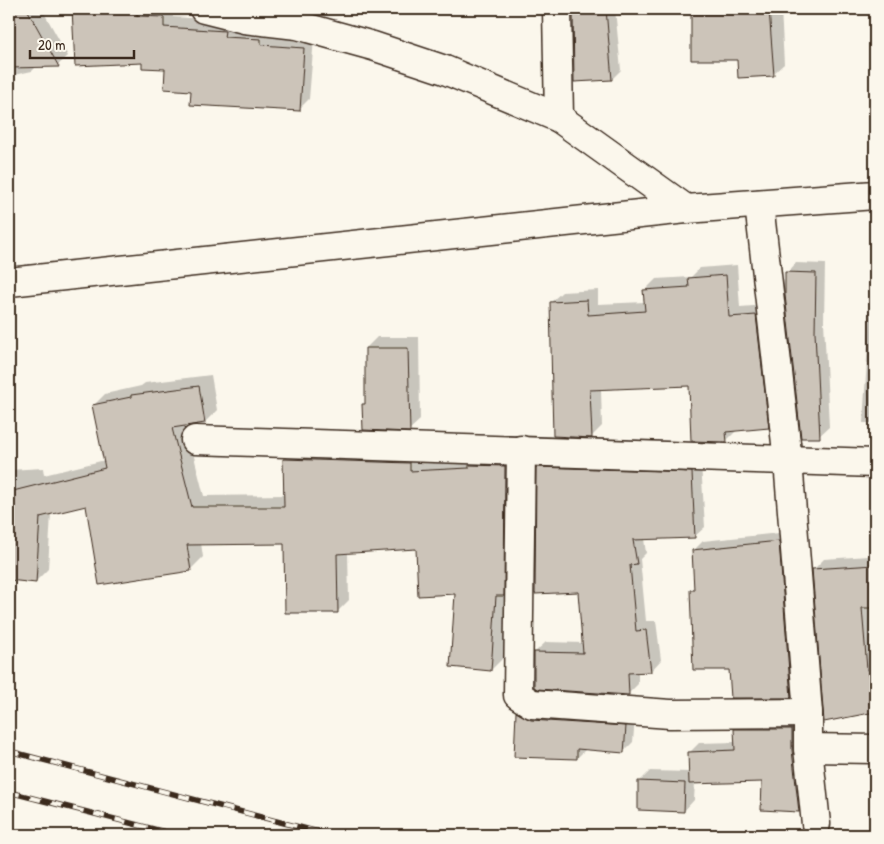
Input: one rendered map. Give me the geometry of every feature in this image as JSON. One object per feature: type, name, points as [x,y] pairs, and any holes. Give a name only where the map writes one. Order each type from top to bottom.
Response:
[{"type":"street","points":[[204,9],[244,19],[297,17],[445,70],[559,118],[686,209]]},
{"type":"street","points":[[557,9],[559,118]]},
{"type":"street","points":[[9,282],[686,209],[875,195]]},
{"type":"street","points":[[759,204],[788,461],[808,713],[808,748],[816,824]]},
{"type":"street","points":[[195,440],[875,463]]},
{"type":"street","points":[[521,450],[518,695],[532,704],[670,714],[808,713]]},
{"type":"street","points":[[808,748],[875,750]]},
{"type":"building","points":[[9,9],[27,9],[59,67],[9,68]]},
{"type":"building","points":[[72,9],[137,9],[137,16],[164,17],[164,27],[225,31],[224,37],[261,39],[261,45],[304,48],[300,111],[190,105],[191,91],[164,89],[165,69],[142,68],[142,63],[75,66]]},
{"type":"building","points":[[573,9],[606,9],[612,80],[574,82]]},
{"type":"building","points":[[769,9],[774,76],[738,78],[737,60],[691,60],[691,13],[734,13],[734,10]]},
{"type":"building","points":[[785,272],[816,273],[815,332],[820,438],[801,438],[785,295]]},
{"type":"building","points":[[726,275],[729,317],[756,315],[769,428],[726,432],[727,442],[691,441],[689,386],[590,390],[592,438],[553,436],[550,302],[587,300],[588,315],[645,311],[643,290],[689,287],[688,278]]},
{"type":"building","points":[[365,348],[408,348],[410,432],[363,430],[362,404],[365,404]]},
{"type":"building","points":[[199,386],[205,423],[172,428],[192,507],[284,507],[283,459],[410,463],[410,471],[469,468],[469,465],[505,466],[504,596],[496,596],[491,671],[450,667],[455,594],[418,596],[416,549],[337,554],[338,613],[285,613],[284,544],[187,545],[191,571],[99,585],[86,506],[40,517],[36,583],[9,580],[9,492],[105,468],[92,405],[131,397],[131,395]]},
{"type":"building","points":[[536,467],[692,472],[695,538],[633,540],[637,564],[630,565],[636,631],[646,630],[651,672],[628,673],[629,695],[537,689],[534,687],[534,652],[583,653],[578,592],[535,594]]},
{"type":"building","points":[[779,541],[791,698],[731,698],[729,670],[693,670],[690,590],[694,590],[692,550]]},
{"type":"building","points":[[875,565],[875,608],[862,608],[867,669],[875,712],[824,722],[812,569]]},
{"type":"building","points":[[516,712],[531,720],[626,726],[624,753],[577,749],[577,759],[514,757]]},
{"type":"building","points":[[734,729],[792,729],[792,750],[799,812],[761,810],[762,782],[689,784],[688,752],[735,750]]},
{"type":"building","points":[[638,781],[685,783],[684,812],[638,810]]},
{"type":"railway","points":[[9,751],[330,835]]},
{"type":"railway","points":[[9,792],[177,835]]}]
